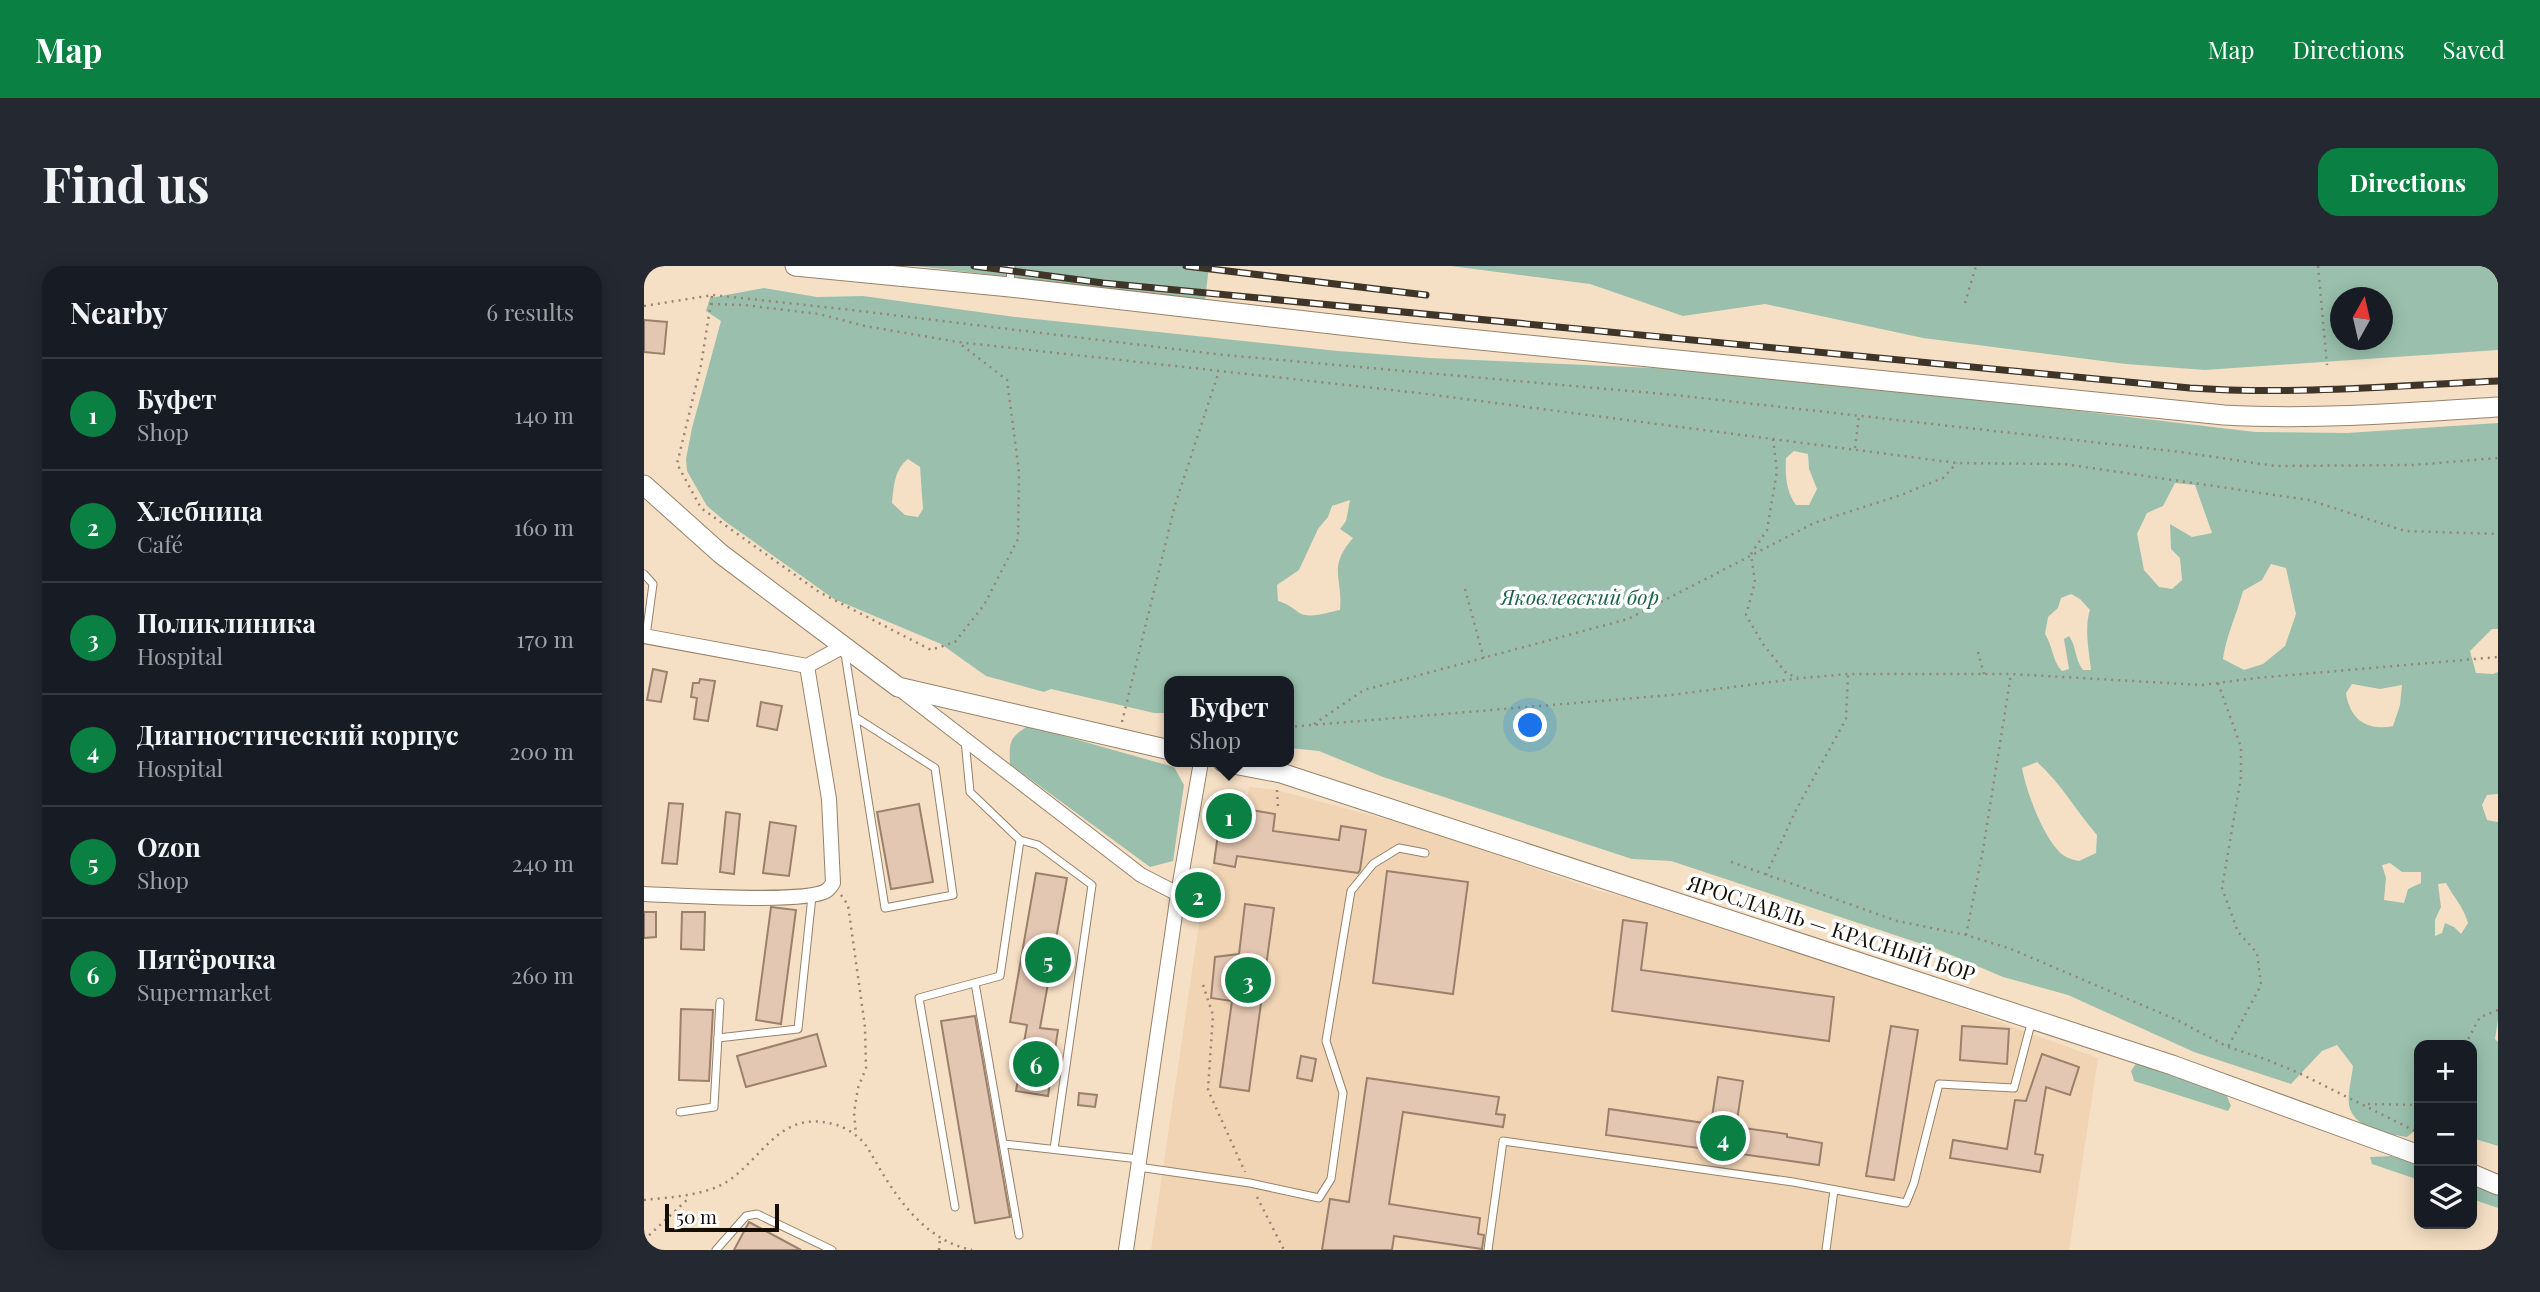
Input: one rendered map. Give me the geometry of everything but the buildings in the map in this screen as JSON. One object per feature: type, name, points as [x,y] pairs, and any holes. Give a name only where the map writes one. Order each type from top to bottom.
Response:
[{"type":"street","points":[[795,266],[1010,287],[1410,333],[2224,415],[2338,418],[2498,407]]},
{"type":"street","points":[[644,485],[713,548],[1141,875],[1178,894]]},
{"type":"street","points":[[645,636],[807,666],[844,646]]},
{"type":"street","points":[[644,894],[767,898],[812,895],[826,891],[833,883],[829,799],[807,666]]},
{"type":"street","points":[[898,687],[1164,749]]},
{"type":"street","points":[[1126,1250],[1178,894],[1200,767]]},
{"type":"street","name":"ЯРОСЛАВЛЬ — КРАСНЫЙ БОР","points":[[1249,767],[1281,773],[2172,1065],[2414,1153]]},
{"type":"street","points":[[2477,1176],[2498,1185]]},
{"type":"lane","points":[[1010,287],[1011,266]]},
{"type":"lane","points":[[644,574],[653,584],[645,636]]},
{"type":"lane","points":[[844,646],[855,717],[886,908],[953,895],[935,768],[855,717]]},
{"type":"lane","points":[[965,739],[970,792],[1020,841],[1038,845],[1092,885],[1055,1149]]},
{"type":"lane","points":[[955,1207],[919,998],[1000,976],[1020,841]]},
{"type":"lane","points":[[1004,1144],[1055,1149],[1139,1163],[1320,1198],[1331,1179],[1343,1093],[1326,1041],[1351,891],[1373,864],[1399,848],[1425,853]]},
{"type":"lane","points":[[718,1038],[798,1029],[812,895]]},
{"type":"lane","points":[[975,983],[1020,1235]]},
{"type":"lane","points":[[680,1112],[713,1107],[720,1002]]},
{"type":"lane","points":[[1488,1250],[1503,1141],[1906,1203],[1914,1183],[1938,1084],[2014,1088],[2032,1019]]},
{"type":"lane","points":[[1826,1250],[1833,1190]]},
{"type":"lane","points":[[716,1250],[746,1216],[757,1214],[832,1250]]},
{"type":"path","points":[[1965,303],[1976,266]]},
{"type":"path","points":[[2318,266],[2327,365]]},
{"type":"path","points":[[713,295],[701,365],[677,464],[701,508],[819,592],[931,650],[955,642],[984,605],[1018,539],[1018,472],[1007,380],[958,342]]},
{"type":"path","points":[[644,306],[713,295],[1224,355],[1675,395],[2181,452],[2275,467],[2413,465],[2498,457]]},
{"type":"path","points":[[711,304],[818,314],[865,326],[958,342],[1419,393],[1956,463],[2064,464],[2309,500],[2405,531],[2498,534]]},
{"type":"path","points":[[1118,738],[1175,505],[1219,371]]},
{"type":"path","points":[[1855,448],[1859,416]]},
{"type":"path","points":[[1773,438],[1777,471],[1767,530],[1752,554],[1755,582],[1746,615],[1763,644],[1787,674],[1801,678]]},
{"type":"path","points":[[1311,725],[1364,690],[1628,619],[1814,523],[1901,495],[1943,478],[1956,463]]},
{"type":"path","points":[[1465,589],[1484,659]]},
{"type":"path","points":[[1979,652],[1984,674]]},
{"type":"path","points":[[1294,727],[1671,695],[1848,674],[2011,674],[2202,685],[2498,657]]},
{"type":"path","points":[[1766,875],[1796,810],[1846,719],[1848,674]]},
{"type":"path","points":[[1966,935],[1983,850],[2011,674]]},
{"type":"path","points":[[2218,683],[2242,747],[2241,777],[2222,888],[2238,932],[2257,953],[2261,985],[2228,1048]]},
{"type":"path","points":[[1731,862],[1897,921],[1966,935],[2011,949],[2177,1020],[2228,1048],[2265,1059],[2365,1104],[2414,1130]]},
{"type":"path","points":[[833,883],[848,905],[865,1027],[866,1068],[858,1088],[854,1113],[856,1136]]},
{"type":"path","points":[[1203,985],[1213,1015],[1208,1090],[1284,1250]]},
{"type":"path","points":[[2468,1040],[2480,1017],[2498,1010]]},
{"type":"path","points":[[2365,1104],[2417,1103]]},
{"type":"path","points":[[644,1200],[691,1195],[730,1180],[772,1138],[805,1121],[820,1120],[846,1128],[866,1144],[883,1176],[916,1219],[940,1239],[972,1250]]},
{"type":"path","points":[[644,1240],[691,1195]]},
{"type":"path","points":[[939,1250],[940,1239]]},
{"type":"shaded area","points":[[1249,787],[1277,790],[1429,831],[1602,892],[1656,904],[1917,992],[2098,1058],[2069,1250],[1151,1250],[1204,890],[1213,864],[1237,868]]},
{"type":"green space","points":[[916,266],[1209,266],[1205,300]]},
{"type":"green space","points":[[1451,266],[2498,266],[2498,350],[2205,370],[2126,364],[1923,338],[1765,304],[1683,316],[1590,284]]},
{"type":"green space","name":"Яковлевский бор","points":[[764,288],[817,297],[863,296],[1015,317],[1338,351],[1676,369],[2045,407],[2255,432],[2347,433],[2498,423],[2498,629],[2492,629],[2470,651],[2476,673],[2498,672],[2498,794],[2487,795],[2482,805],[2487,820],[2498,822],[2498,1020],[2495,1039],[2498,1042],[2498,1146],[2477,1140],[2477,1040],[2414,1040],[2414,1131],[2407,1137],[2383,1132],[2360,1122],[2350,1109],[2349,1093],[2353,1066],[2337,1045],[2322,1051],[2291,1084],[2194,1052],[2068,995],[2003,977],[1937,949],[1671,861],[1632,859],[1383,777],[1319,751],[1294,748],[1294,676],[1164,676],[1164,713],[1154,713],[1051,689],[1044,692],[986,676],[941,644],[834,599],[707,506],[687,471],[686,459],[721,321],[706,311],[710,298]],"holes":[[[1794,451],[1808,454],[1809,469],[1817,489],[1809,505],[1796,505],[1790,494],[1786,458]],[[908,459],[920,467],[923,509],[918,517],[905,515],[892,503],[895,479]],[[2175,483],[2195,485],[2212,533],[2192,537],[2170,524],[2171,549],[2180,558],[2182,580],[2172,589],[2159,587],[2144,570],[2137,534],[2147,513],[2163,506]],[[1350,500],[1346,521],[1340,529],[1353,538],[1345,548],[1338,565],[1340,610],[1319,615],[1302,614],[1278,601],[1277,585],[1299,570],[1332,506]],[[2271,564],[2286,568],[2296,614],[2285,646],[2263,664],[2244,670],[2223,659],[2243,591],[2262,580]],[[2071,594],[2090,610],[2087,632],[2091,670],[2083,670],[2069,636],[2064,639],[2069,669],[2062,671],[2056,663],[2045,634],[2048,617],[2058,608],[2061,598]],[[2352,684],[2380,689],[2402,685],[2400,705],[2393,726],[2375,727],[2356,717],[2346,693]],[[2037,762],[2097,835],[2096,853],[2079,861],[2071,859],[2056,848],[2049,838],[2032,802],[2022,768]],[[2390,863],[2402,872],[2421,872],[2421,883],[2408,889],[2404,903],[2384,900],[2386,878],[2382,865]],[[2446,883],[2461,907],[2468,923],[2461,934],[2445,923],[2442,933],[2435,936],[2435,920],[2441,907],[2438,884]]]},
{"type":"green space","points":[[1028,726],[1164,764],[1164,767],[1174,767],[1184,785],[1173,861],[1150,867],[1010,764],[1012,741]]},
{"type":"green space","points":[[2137,1062],[2226,1094],[2231,1106],[2228,1111],[2134,1081],[2131,1071]]},
{"type":"green space","points":[[2391,1156],[2414,1163],[2414,1178],[2372,1164],[2370,1157]]},
{"type":"green space","points":[[2477,1185],[2498,1194],[2498,1208],[2477,1201]]},
{"type":"railway","points":[[974,266],[1103,283],[2190,388],[2306,390],[2498,381]]},
{"type":"railway","points":[[1186,266],[1426,295]]},
{"type":"place","name":"Буфет","points":[[1229,816]]},
{"type":"place","name":"Хлебница","points":[[1198,895]]},
{"type":"place","name":"Ozon","points":[[1048,960]]},
{"type":"place","name":"Поликлиника","points":[[1248,980]]},
{"type":"place","name":"Пятёрочка","points":[[1036,1064]]},
{"type":"place","name":"Диагностический корпус","points":[[1723,1138]]}]
